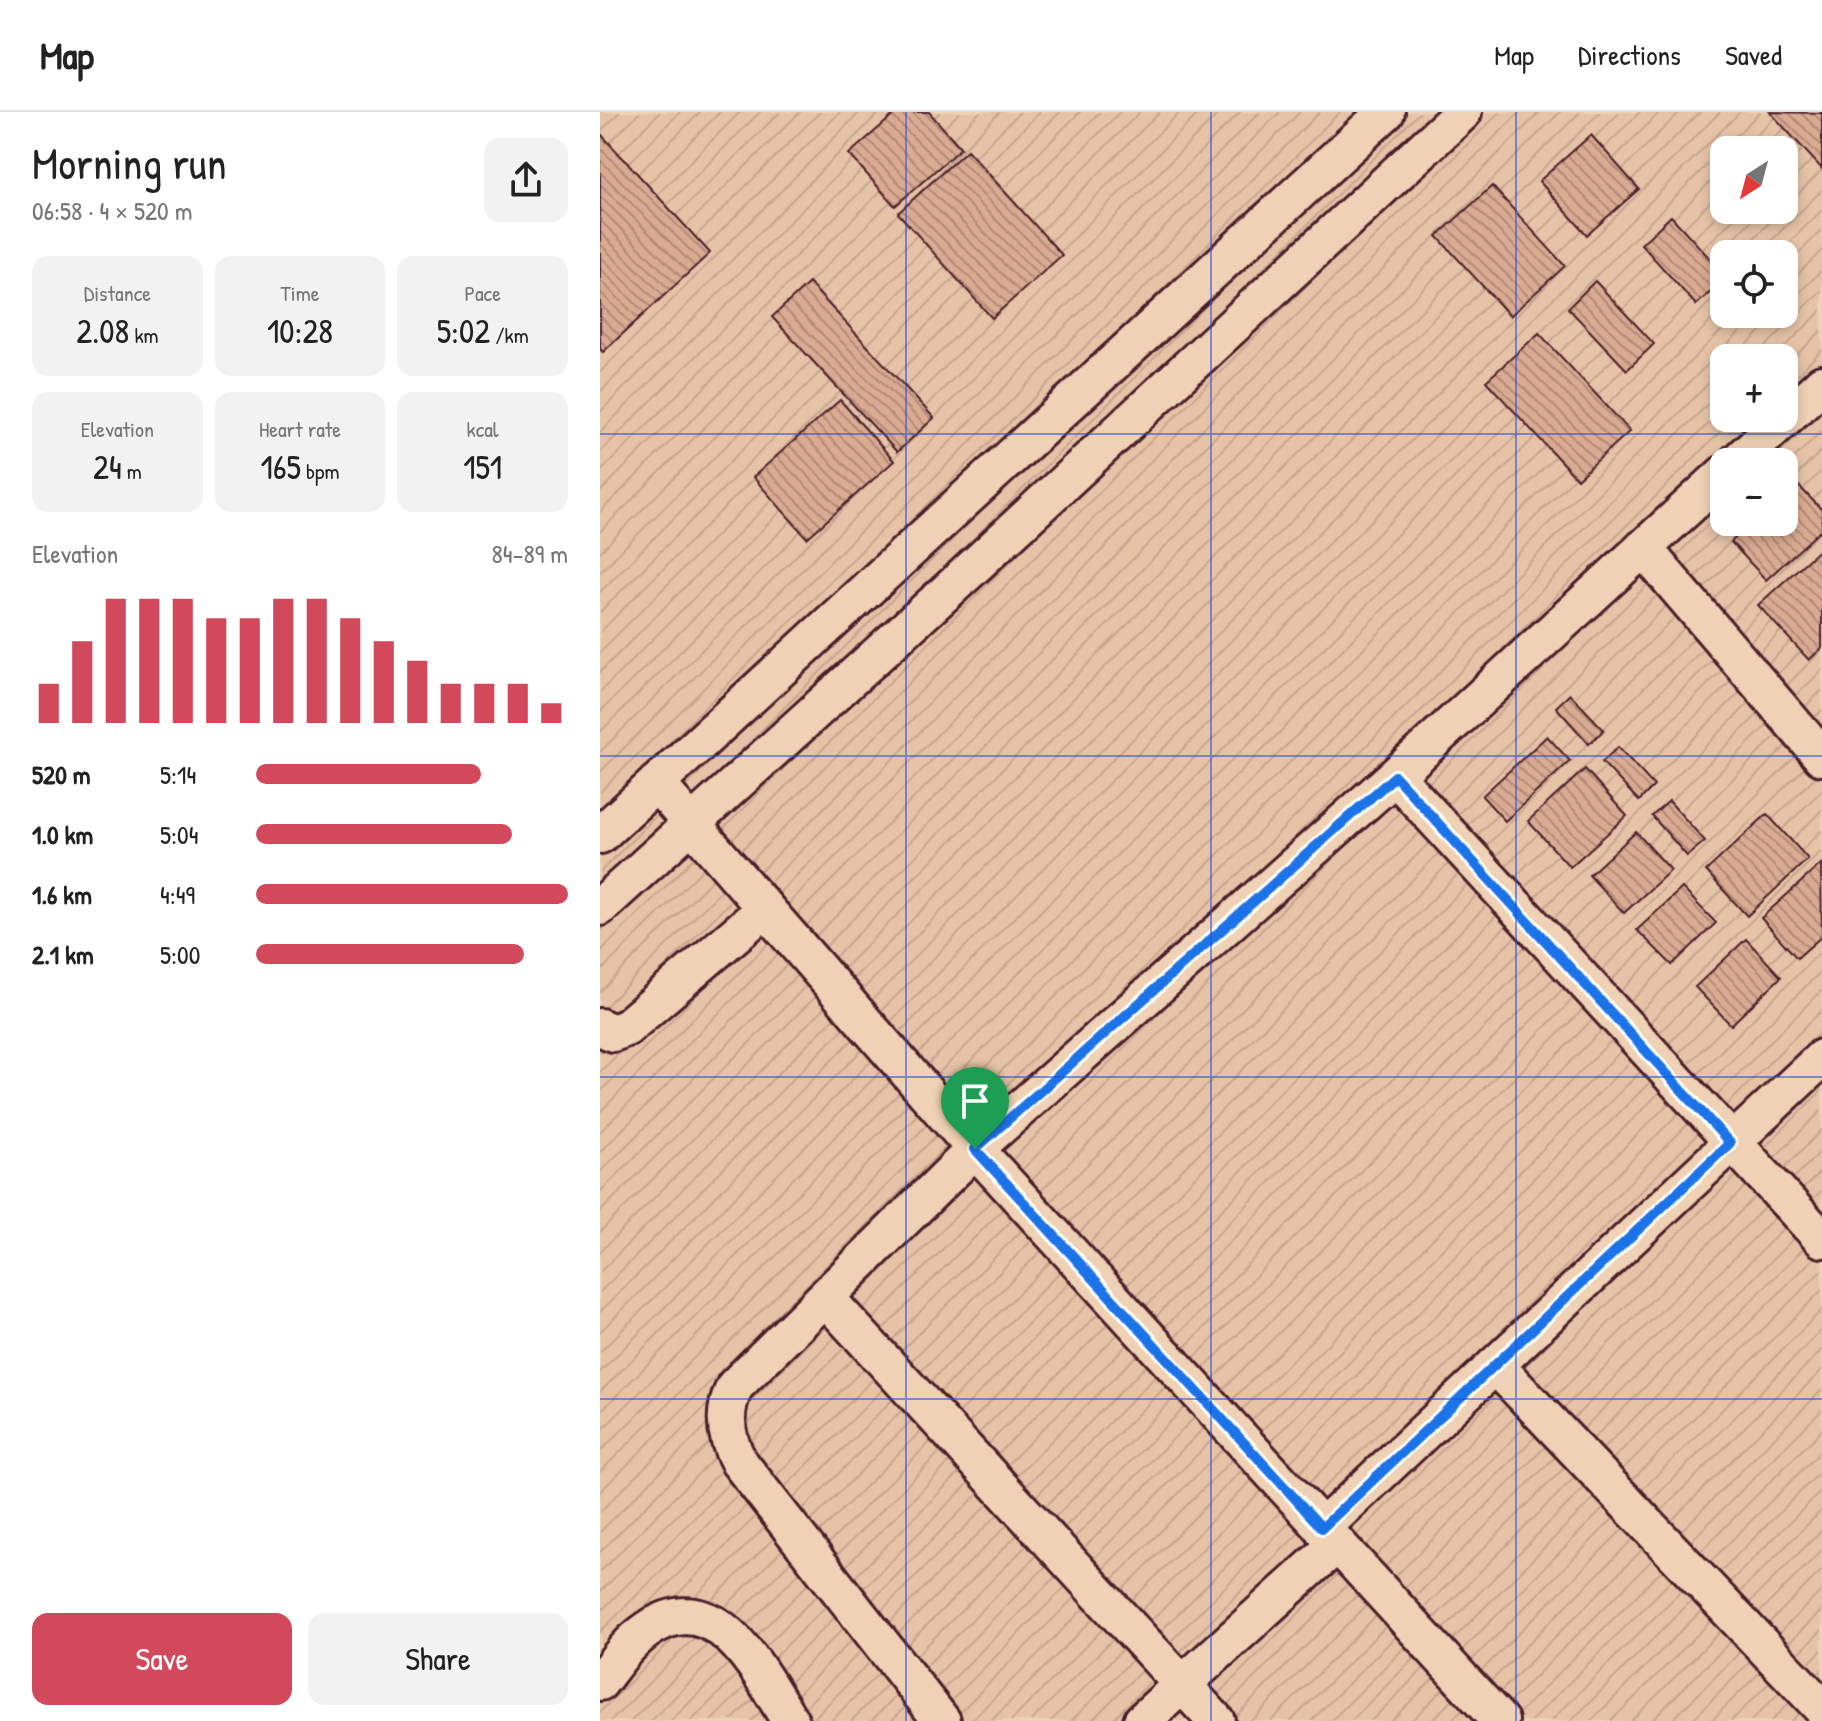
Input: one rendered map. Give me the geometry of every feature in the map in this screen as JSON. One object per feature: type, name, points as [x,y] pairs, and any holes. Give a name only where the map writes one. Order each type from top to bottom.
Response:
[{"type":"street","points":[[600,835],[1389,112],[1425,148]]},
{"type":"street","points":[[603,899],[689,825],[1463,112]]},
{"type":"street","points":[[1752,448],[1822,384]]},
{"type":"street","points":[[942,1721],[730,1447],[726,1414],[735,1386],[975,1149],[1395,776],[1710,487]]},
{"type":"street","points":[[1643,548],[1822,757]]},
{"type":"street","points":[[1395,776],[1730,1143],[1822,1239]]},
{"type":"street","points":[[656,783],[689,825],[975,1149],[1500,1721]]},
{"type":"street","points":[[600,1027],[613,1033],[626,1028],[764,910]]},
{"type":"street","points":[[1142,1721],[1184,1686],[1495,1365],[1822,1058]]},
{"type":"street","points":[[825,1297],[1216,1721]]},
{"type":"street","points":[[1495,1365],[1822,1708]]},
{"type":"street","points":[[600,1682],[634,1640],[656,1624],[683,1617],[704,1620],[723,1628],[743,1645],[790,1721]]},
{"type":"shaded area","points":[[600,112],[1822,112],[1822,1721],[600,1721]]},
{"type":"building","points":[[897,112],[929,112],[961,148],[895,206],[849,154]]},
{"type":"building","points":[[1770,112],[1822,113],[1822,169],[1798,143],[1798,136],[1792,136]]},
{"type":"building","points":[[600,133],[710,253],[603,352],[600,349]]},
{"type":"building","points":[[1591,135],[1639,189],[1587,235],[1539,181]]},
{"type":"building","points":[[967,150],[1062,255],[992,318],[898,213]]},
{"type":"building","points":[[1492,186],[1565,266],[1510,316],[1437,236]]},
{"type":"building","points":[[1671,216],[1710,259],[1710,292],[1696,305],[1641,244]]},
{"type":"building","points":[[1595,281],[1654,344],[1627,370],[1568,308]]},
{"type":"building","points":[[809,283],[934,418],[897,452],[772,317]]},
{"type":"building","points":[[1539,333],[1630,431],[1577,479],[1486,381]]},
{"type":"building","points":[[840,400],[894,461],[807,538],[753,477]]},
{"type":"building","points":[[1798,485],[1822,510],[1822,529],[1766,580],[1731,542],[1737,536],[1798,536]]},
{"type":"building","points":[[1822,547],[1822,648],[1809,660],[1758,605]]},
{"type":"building","points":[[1570,694],[1604,730],[1589,744],[1556,707]]},
{"type":"building","points":[[1547,736],[1570,761],[1505,821],[1482,796]]},
{"type":"building","points":[[1618,747],[1654,786],[1639,801],[1602,762]]},
{"type":"building","points":[[1585,769],[1627,816],[1570,867],[1528,821]]},
{"type":"building","points":[[1669,801],[1705,841],[1687,856],[1652,816]]},
{"type":"building","points":[[1767,814],[1808,859],[1747,916],[1706,871]]},
{"type":"building","points":[[1636,832],[1671,870],[1624,913],[1589,875]]},
{"type":"building","points":[[1821,864],[1822,936],[1797,958],[1761,918]]},
{"type":"building","points":[[1682,888],[1716,923],[1672,965],[1637,930]]},
{"type":"building","points":[[1746,939],[1781,977],[1731,1025],[1695,987]]},
{"type":"route","points":[[1395,776],[1730,1143],[1322,1528],[975,1149],[1395,776]]}]
